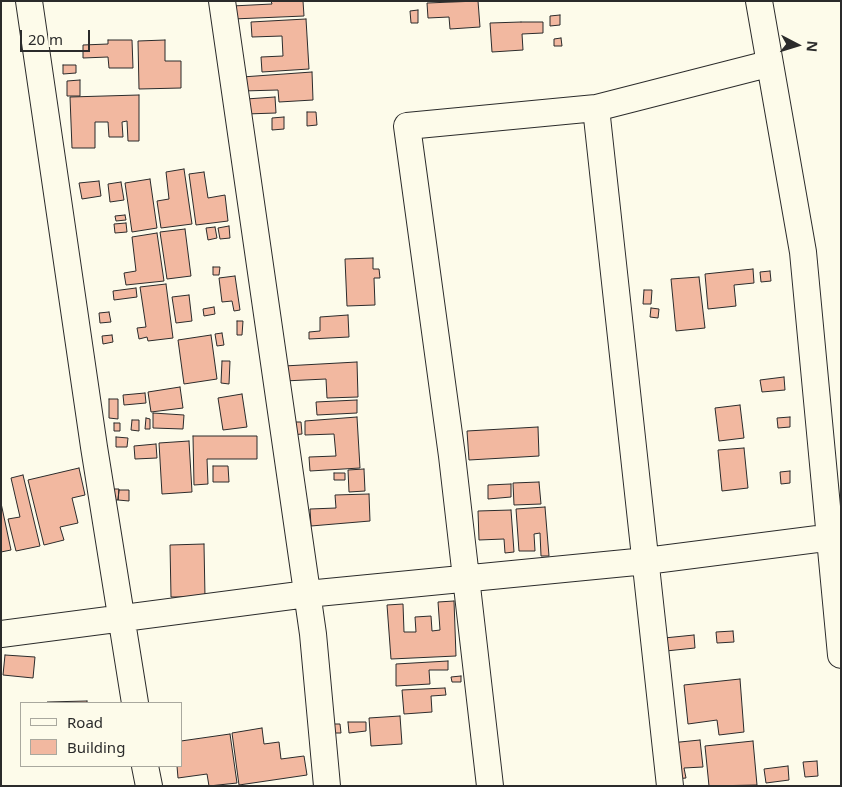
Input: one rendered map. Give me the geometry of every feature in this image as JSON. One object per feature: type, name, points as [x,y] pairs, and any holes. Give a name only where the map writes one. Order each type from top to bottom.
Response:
[{"type":"street","points":[[29,1],[94,447],[135,702]]},
{"type":"street","points":[[222,1],[307,594],[327,786]]},
{"type":"street","points":[[759,1],[768,64],[803,252],[835,536],[841,655]]},
{"type":"street","points":[[490,786],[467,579],[407,126],[596,108],[768,64]]},
{"type":"street","points":[[596,108],[670,786]]},
{"type":"street","points":[[1,634],[307,594],[646,561],[835,536]]},
{"type":"street","points":[[145,767],[149,786]]},
{"type":"building","points":[[271,1],[303,1],[304,16],[233,19],[232,6],[272,4]]},
{"type":"building","points":[[478,1],[480,27],[450,29],[449,17],[428,18],[427,3]]},
{"type":"building","points":[[418,10],[418,23],[411,23],[410,11]]},
{"type":"building","points":[[560,15],[560,25],[550,26],[550,16]]},
{"type":"building","points":[[306,19],[309,69],[262,72],[261,57],[283,56],[282,36],[252,37],[251,22]]},
{"type":"building","points":[[543,22],[543,33],[522,34],[523,50],[492,52],[490,23]]},
{"type":"building","points":[[561,38],[562,46],[554,46],[554,39]]},
{"type":"building","points":[[108,40],[132,40],[133,68],[109,68],[108,57],[83,58],[83,45],[108,44]]},
{"type":"building","points":[[165,40],[165,61],[181,61],[181,88],[139,89],[138,41]]},
{"type":"building","points":[[63,65],[76,65],[76,73],[63,74]]},
{"type":"building","points":[[312,72],[313,100],[279,102],[278,90],[243,91],[242,77]]},
{"type":"building","points":[[80,80],[80,96],[67,96],[67,81]]},
{"type":"building","points":[[139,95],[139,141],[128,141],[127,121],[122,122],[123,137],[109,137],[108,122],[95,122],[95,148],[72,148],[70,97]]},
{"type":"building","points":[[275,97],[276,113],[246,114],[246,99]]},
{"type":"building","points":[[307,112],[316,112],[317,125],[307,126]]},
{"type":"building","points":[[284,117],[284,129],[272,130],[272,118]]},
{"type":"building","points":[[184,169],[192,224],[161,228],[157,201],[169,199],[166,172]]},
{"type":"building","points":[[204,172],[208,198],[225,195],[228,221],[196,225],[189,174]]},
{"type":"building","points":[[150,179],[157,228],[132,232],[125,183]]},
{"type":"building","points":[[99,181],[101,196],[82,199],[79,183]]},
{"type":"building","points":[[121,182],[124,200],[110,202],[108,184]]},
{"type":"building","points":[[125,215],[126,220],[116,221],[115,216]]},
{"type":"building","points":[[126,223],[127,232],[115,233],[114,224]]},
{"type":"building","points":[[229,226],[230,238],[220,239],[218,228]]},
{"type":"building","points":[[215,227],[217,238],[208,240],[206,228]]},
{"type":"building","points":[[185,229],[191,276],[167,279],[160,232]]},
{"type":"building","points":[[157,233],[164,281],[126,285],[124,273],[136,271],[132,237]]},
{"type":"building","points":[[373,258],[373,269],[379,269],[380,278],[374,278],[375,305],[347,306],[345,259]]},
{"type":"building","points":[[213,267],[220,267],[219,275],[213,275]]},
{"type":"building","points":[[753,269],[754,283],[734,285],[736,306],[708,309],[705,274]]},
{"type":"building","points":[[770,271],[771,281],[761,282],[760,272]]},
{"type":"building","points":[[235,276],[240,310],[234,311],[232,301],[222,302],[219,278]]},
{"type":"building","points":[[699,277],[705,328],[676,331],[671,279]]},
{"type":"building","points":[[166,284],[173,338],[148,341],[147,337],[139,339],[137,328],[146,327],[140,287]]},
{"type":"building","points":[[136,288],[137,297],[114,300],[113,291]]},
{"type":"building","points":[[644,290],[652,290],[651,304],[643,304]]},
{"type":"building","points":[[189,295],[192,321],[176,323],[172,297]]},
{"type":"building","points":[[214,307],[215,314],[204,316],[203,309]]},
{"type":"building","points":[[651,308],[659,309],[658,318],[650,317]]},
{"type":"building","points":[[109,312],[111,322],[100,323],[99,313]]},
{"type":"building","points":[[348,315],[349,337],[309,339],[309,332],[320,331],[320,317]]},
{"type":"building","points":[[237,321],[243,321],[242,335],[237,335]]},
{"type":"building","points":[[222,333],[224,345],[217,346],[215,334]]},
{"type":"building","points":[[112,335],[113,342],[103,344],[102,336]]},
{"type":"building","points":[[211,335],[217,379],[184,384],[178,340]]},
{"type":"building","points":[[222,361],[230,361],[229,384],[221,383]]},
{"type":"building","points":[[357,362],[358,397],[327,398],[326,379],[284,381],[284,366]]},
{"type":"building","points":[[784,377],[785,390],[762,392],[760,380]]},
{"type":"building","points":[[180,387],[183,408],[151,412],[148,392]]},
{"type":"building","points":[[145,393],[146,403],[124,405],[123,395]]},
{"type":"building","points":[[242,394],[247,427],[223,430],[218,398]]},
{"type":"building","points":[[109,399],[118,399],[118,419],[109,418]]},
{"type":"building","points":[[357,400],[357,413],[317,415],[316,402]]},
{"type":"building","points":[[740,405],[744,438],[719,441],[715,408]]},
{"type":"building","points":[[153,413],[184,415],[183,429],[153,428]]},
{"type":"building","points":[[357,417],[360,468],[310,471],[309,457],[336,456],[334,434],[305,435],[305,421]]},
{"type":"building","points":[[790,417],[790,427],[778,428],[777,418]]},
{"type":"building","points":[[146,418],[150,419],[150,429],[145,429]]},
{"type":"building","points":[[132,420],[139,420],[139,431],[131,430]]},
{"type":"building","points":[[291,422],[301,422],[302,434],[291,435]]},
{"type":"building","points":[[114,423],[120,423],[120,431],[114,431]]},
{"type":"building","points":[[538,427],[539,456],[469,460],[467,431]]},
{"type":"building","points":[[193,436],[257,436],[257,459],[207,459],[208,484],[194,485]]},
{"type":"building","points":[[116,437],[128,438],[127,447],[116,447]]},
{"type":"building","points":[[189,441],[192,492],[162,494],[159,443]]},
{"type":"building","points":[[156,444],[157,458],[135,459],[134,446]]},
{"type":"building","points":[[744,448],[748,488],[722,491],[718,450]]},
{"type":"building","points":[[213,466],[228,466],[229,482],[213,482]]},
{"type":"building","points":[[79,468],[85,495],[72,498],[78,523],[60,527],[64,540],[44,545],[28,480]]},
{"type":"building","points":[[364,469],[365,491],[349,492],[348,470]]},
{"type":"building","points":[[790,471],[790,483],[781,484],[780,472]]},
{"type":"building","points":[[334,473],[345,473],[345,480],[334,480]]},
{"type":"building","points":[[23,475],[40,546],[16,551],[8,519],[20,517],[11,478]]},
{"type":"building","points":[[539,482],[541,504],[514,505],[513,483]]},
{"type":"building","points":[[511,484],[511,497],[488,499],[488,485]]},
{"type":"building","points":[[111,489],[119,489],[118,500],[110,500]]},
{"type":"building","points":[[119,490],[129,490],[129,501],[118,500]]},
{"type":"building","points":[[369,494],[370,521],[311,526],[310,509],[336,508],[335,495]]},
{"type":"building","points":[[1,503],[11,550],[1,552]]},
{"type":"building","points":[[545,507],[549,556],[541,556],[540,533],[534,534],[535,551],[519,551],[516,509]]},
{"type":"building","points":[[511,510],[514,552],[505,553],[504,539],[479,540],[478,511]]},
{"type":"building","points":[[204,544],[205,597],[171,597],[170,545]]},
{"type":"building","points":[[454,601],[456,656],[391,659],[387,605],[403,604],[404,632],[416,632],[415,617],[431,616],[432,631],[440,630],[438,602]]},
{"type":"building","points":[[733,631],[734,642],[717,643],[716,632]]},
{"type":"building","points":[[694,635],[695,648],[666,651],[664,638]]},
{"type":"building","points":[[5,655],[35,657],[33,678],[3,675]]},
{"type":"building","points":[[448,661],[448,670],[429,670],[430,684],[396,686],[396,664]]},
{"type":"building","points":[[461,676],[461,682],[452,682],[451,677]]},
{"type":"building","points":[[740,679],[744,732],[719,735],[717,720],[688,724],[684,685]]},
{"type":"building","points":[[445,688],[446,695],[431,696],[432,712],[404,714],[402,690]]},
{"type":"building","points":[[87,701],[87,702],[47,702]]},
{"type":"building","points":[[400,716],[402,744],[371,746],[369,718]]},
{"type":"building","points":[[348,722],[366,722],[366,731],[349,733]]},
{"type":"building","points":[[332,724],[340,724],[341,733],[333,733]]},
{"type":"building","points":[[262,728],[264,744],[279,742],[281,759],[304,756],[307,775],[239,785],[232,733]]},
{"type":"building","points":[[230,734],[237,783],[209,786],[207,774],[178,778],[177,767],[182,767],[182,741]]},
{"type":"building","points":[[700,740],[703,767],[684,768],[686,778],[674,779],[670,743]]},
{"type":"building","points":[[753,741],[757,785],[709,786],[705,746]]},
{"type":"building","points":[[817,761],[818,776],[805,777],[803,762]]},
{"type":"building","points":[[788,766],[789,780],[766,783],[764,769]]}]
